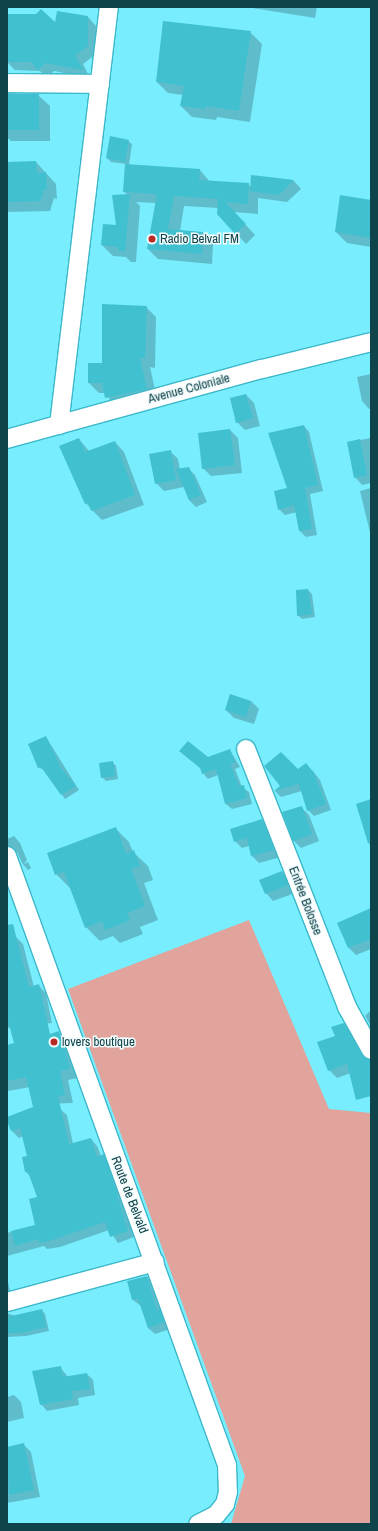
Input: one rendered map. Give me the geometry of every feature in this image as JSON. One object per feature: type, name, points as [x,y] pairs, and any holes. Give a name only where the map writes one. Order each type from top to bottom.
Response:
[{"type":"street","points":[[59,424],[109,7]]},
{"type":"street","points":[[7,83],[100,84]]},
{"type":"street","name":"Avenue Coloniale","points":[[7,439],[262,369],[371,342]]},
{"type":"street","name":"Entrée Bolosse","points":[[246,749],[347,1007],[371,1050]]},
{"type":"street","name":"Route de Belvald","points":[[7,856],[155,1262],[226,1465],[228,1492],[225,1504],[216,1515],[198,1524]]},
{"type":"street","points":[[7,1302],[155,1262]]},
{"type":"shaded area","points":[[249,920],[329,1109],[371,1113],[371,1524],[231,1524],[245,1476],[68,989]]},
{"type":"building","points":[[41,9],[55,22],[57,11],[88,16],[88,46],[75,55],[83,70],[45,63],[38,70],[31,62],[7,62],[7,14],[36,14]]},
{"type":"building","points":[[163,21],[251,31],[239,111],[206,106],[205,109],[180,106],[184,86],[156,82]]},
{"type":"building","points":[[7,94],[39,94],[39,130],[7,130]]},
{"type":"building","points":[[110,136],[129,140],[125,162],[106,158]]},
{"type":"building","points":[[36,161],[37,173],[46,172],[47,190],[44,189],[40,201],[7,202],[7,162]]},
{"type":"building","points":[[125,164],[200,169],[199,180],[249,183],[248,204],[225,202],[246,224],[235,234],[217,214],[218,199],[174,196],[168,229],[203,232],[202,254],[147,249],[157,194],[123,192]]},
{"type":"building","points":[[251,175],[294,180],[279,195],[250,191]]},
{"type":"building","points":[[130,194],[125,251],[119,251],[118,247],[101,245],[103,224],[116,225],[112,195]]},
{"type":"building","points":[[340,195],[371,200],[371,238],[335,232]]},
{"type":"building","points":[[102,304],[147,306],[145,358],[140,358],[147,389],[105,398],[102,383],[88,383],[88,363],[102,363]]},
{"type":"building","points":[[246,394],[253,418],[236,423],[230,398]]},
{"type":"building","points":[[304,425],[318,485],[305,488],[312,529],[299,531],[294,505],[278,510],[274,491],[287,488],[268,433]]},
{"type":"building","points":[[230,429],[235,465],[202,469],[198,433]]},
{"type":"building","points":[[79,438],[85,452],[115,441],[135,495],[91,511],[88,503],[85,504],[59,446]]},
{"type":"building","points":[[360,439],[367,475],[354,478],[347,442]]},
{"type":"building","points":[[171,450],[176,480],[155,484],[149,454]]},
{"type":"building","points":[[189,467],[201,495],[189,500],[176,469]]},
{"type":"building","points":[[308,589],[312,614],[297,616],[296,590]]},
{"type":"building","points":[[230,694],[251,701],[246,717],[225,710]]},
{"type":"building","points":[[46,736],[61,768],[76,786],[61,795],[41,767],[38,768],[28,744]]},
{"type":"building","points":[[188,741],[208,757],[230,749],[235,762],[230,764],[239,786],[244,785],[247,798],[225,804],[216,769],[202,774],[200,768],[179,751]]},
{"type":"building","points":[[281,752],[298,769],[306,763],[314,773],[326,804],[307,811],[299,784],[274,791],[280,786],[264,766]]},
{"type":"building","points":[[113,761],[115,776],[101,778],[99,763]]},
{"type":"building","points":[[371,799],[371,843],[368,843],[356,804]]},
{"type":"building","points":[[302,806],[312,834],[293,841],[282,812]]},
{"type":"building","points":[[262,819],[274,850],[251,856],[247,838],[234,842],[230,829]]},
{"type":"building","points":[[116,827],[126,854],[134,850],[140,866],[131,869],[145,906],[127,913],[130,920],[105,930],[102,921],[85,928],[64,872],[55,875],[47,853]]},
{"type":"building","points":[[282,871],[288,885],[265,894],[259,880]]},
{"type":"building","points":[[371,908],[371,939],[348,948],[337,923]]},
{"type":"building","points":[[13,924],[29,987],[39,984],[50,1034],[59,1031],[70,1069],[60,1071],[65,1095],[58,1096],[69,1144],[91,1138],[97,1157],[104,1154],[128,1231],[110,1237],[105,1222],[52,1240],[39,1243],[38,1239],[15,1246],[11,1231],[35,1225],[29,1199],[37,1197],[28,1172],[25,1172],[22,1157],[27,1156],[20,1128],[11,1131],[7,1121],[7,1117],[33,1107],[26,1077],[7,1081],[7,1045],[14,1043],[7,1017],[7,925]]},
{"type":"building","points":[[344,1023],[362,1055],[371,1060],[371,1096],[356,1100],[347,1064],[328,1071],[317,1042],[335,1036],[331,1027]]},
{"type":"building","points":[[147,1276],[157,1311],[160,1310],[164,1322],[148,1328],[138,1299],[132,1300],[127,1281]]},
{"type":"building","points":[[42,1309],[46,1327],[21,1333],[7,1333],[7,1317]]},
{"type":"building","points":[[61,1366],[63,1377],[87,1373],[90,1389],[72,1391],[73,1399],[40,1405],[32,1371]]},
{"type":"building","points":[[24,1443],[34,1490],[9,1495],[7,1447]]},
{"type":"place","name":"Radio Belval FM","points":[[152,239]]},
{"type":"place","name":"lovers boutique","points":[[54,1042]]}]
